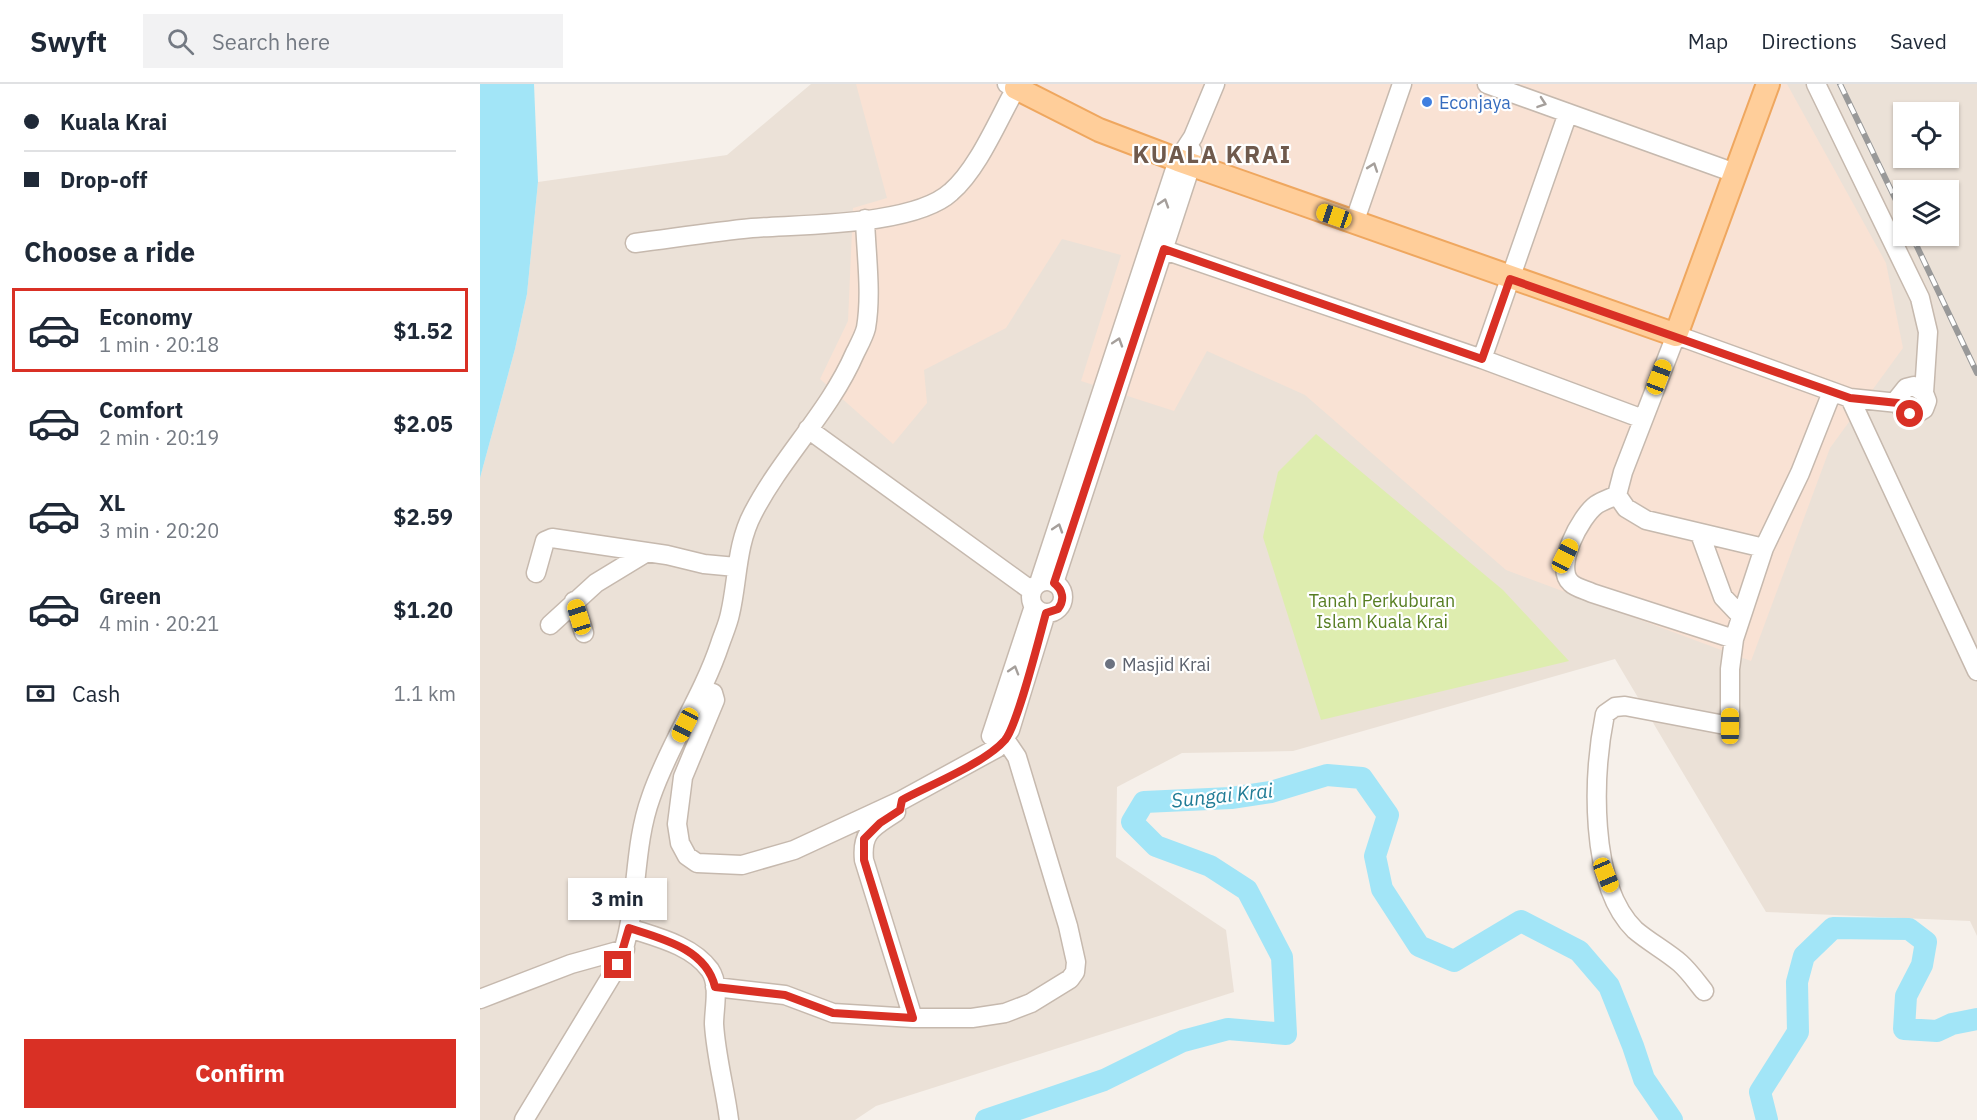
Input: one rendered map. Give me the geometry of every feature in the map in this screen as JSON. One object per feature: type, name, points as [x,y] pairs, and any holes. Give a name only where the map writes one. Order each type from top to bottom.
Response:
[{"type":"main road","points":[[1014,85],[1048,95],[1099,130],[1510,279],[1676,335],[1768,84]]},
{"type":"street","points":[[703,690],[713,693],[715,700],[687,764],[677,824],[680,843],[687,856],[697,863],[742,865],[794,850],[902,800],[982,757],[1001,732],[1041,595],[1193,137],[1215,84]]},
{"type":"street","points":[[1354,223],[1402,84]]},
{"type":"street","points":[[1486,84],[1735,173]]},
{"type":"street","points":[[1734,639],[1592,593],[1570,583],[1564,572],[1565,556],[1585,517],[1597,505],[1617,495],[1643,419],[1676,335],[1856,399],[1909,393],[1925,362],[1928,332],[1920,298],[1816,84]]},
{"type":"street","points":[[635,243],[751,228],[865,219],[896,215],[923,207],[949,194],[967,175],[1014,85]]},
{"type":"street","points":[[1482,359],[1568,113]]},
{"type":"street","points":[[524,1120],[618,965],[625,949],[641,831],[651,796],[703,690],[730,615],[736,567],[752,513],[849,366],[866,329],[868,297],[865,219]]},
{"type":"street","points":[[1157,247],[1482,359],[1643,419]]},
{"type":"street","points":[[1704,991],[1681,964],[1635,930],[1621,912],[1606,875],[1598,848],[1597,802],[1605,714],[1614,707],[1625,706],[1730,726],[1730,669],[1734,639],[1741,616],[1764,548],[1800,473],[1832,392]]},
{"type":"street","points":[[1856,399],[1977,671]]},
{"type":"street","points":[[808,429],[1041,595]]},
{"type":"street","points":[[1617,495],[1626,508],[1646,520],[1764,548]]},
{"type":"street","points":[[1700,534],[1723,597],[1741,616]]},
{"type":"street","points":[[536,573],[542,547],[548,539],[736,567]]},
{"type":"street","points":[[550,625],[596,583],[647,552]]},
{"type":"street","points":[[574,601],[584,633]]},
{"type":"street","points":[[715,987],[785,995],[833,1013],[913,1018],[972,1018],[1005,1013],[1031,1003],[1070,979],[1075,972],[1076,962],[1068,926],[1017,757],[1001,732]]},
{"type":"street","points":[[902,800],[900,810],[868,833],[863,848],[913,1018]]},
{"type":"street","points":[[629,928],[672,942],[693,954],[710,970],[715,987],[717,1046],[729,1120]]},
{"type":"street","points":[[480,999],[571,964],[625,949]]},
{"type":"shaded area","points":[[811,84],[1977,84],[1977,936],[1970,921],[1766,912],[1615,659],[1293,751],[1182,753],[1117,787],[1116,857],[1226,930],[1234,992],[876,1106],[855,1120],[480,1120],[480,478],[515,349],[527,294],[538,182],[727,155]]},
{"type":"shaded area","points":[[856,84],[1787,84],[1886,263],[1903,348],[1830,448],[1751,661],[1506,570],[1305,395],[1207,351],[1174,411],[1081,381],[1121,255],[1062,239],[1006,328],[924,370],[927,403],[893,444],[820,379],[848,321],[853,208],[887,198]]},
{"type":"green space","name":"Tanah Perkuburan Islam Kuala Krai","points":[[1316,434],[1503,590],[1569,661],[1321,720],[1263,537],[1278,472]]},
{"type":"water","points":[[480,84],[534,84],[538,182],[527,294],[515,349],[480,478]]},
{"type":"waterway","name":"Sungai Krai","points":[[986,1120],[1104,1080],[1183,1041],[1228,1029],[1286,1034],[1282,957],[1247,890],[1210,866],[1156,846],[1132,822],[1144,802],[1231,798],[1271,792],[1327,775],[1362,778],[1388,815],[1375,856],[1382,889],[1419,946],[1454,961],[1521,921],[1579,951],[1609,986],[1644,1079],[1672,1120]]},
{"type":"waterway","name":"Sungai Krai","points":[[1767,1120],[1760,1092],[1798,1032],[1797,982],[1804,956],[1833,928],[1909,929],[1926,942],[1922,965],[1906,996],[1904,1029],[1937,1031],[1952,1024],[1977,1019]]},
{"type":"railway","points":[[1840,84],[1893,194]]},
{"type":"railway","points":[[1917,246],[1977,373]]},
{"type":"place","name":"Econjaya","points":[[1427,102]]},
{"type":"place","name":"Masjid Krai","points":[[1110,664]]},
{"type":"district","name":"KUALA KRAI","points":[[1212,154]]},
{"type":"route","points":[[618,965],[625,949],[629,928],[672,942],[693,954],[710,970],[715,987],[785,995],[833,1013],[913,1018],[864,860],[864,839],[880,823],[900,810],[902,800],[982,757],[997,748],[1006,738],[1046,613],[1058,609],[1061,605],[1061,590],[1054,583],[1164,249],[1482,359],[1510,279],[1676,335],[1850,398],[1898,403],[1902,410],[1910,414]]}]
